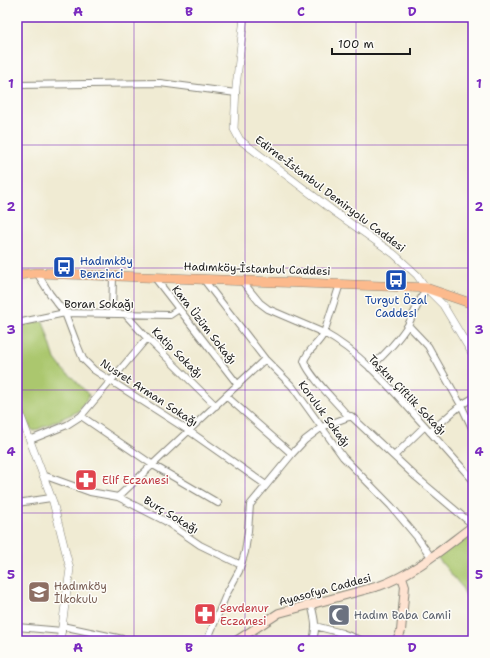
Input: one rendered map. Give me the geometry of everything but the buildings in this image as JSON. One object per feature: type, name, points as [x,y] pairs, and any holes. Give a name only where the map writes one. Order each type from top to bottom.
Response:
[{"type":"main road","name":"Hadımköy-İstanbul Caddesi","points":[[17,270],[37,273],[113,277],[426,288],[473,304]]},
{"type":"main road","name":"Hadımköy-İstanbul Caddesi","points":[[17,275],[37,273]]},
{"type":"main road","name":"Ayasofya Caddesi","points":[[236,641],[279,613],[379,586],[402,577],[431,558],[473,526]]},
{"type":"main road","points":[[397,641],[401,631],[405,586],[402,577]]},
{"type":"street","name":"Edirne-İstanbul Demiryolu Caddesi","points":[[244,17],[236,93],[234,129],[240,140],[336,213],[394,254],[418,275],[426,288],[443,305],[473,355]]},
{"type":"street","points":[[17,85],[160,83],[236,93]]},
{"type":"street","name":"Nusret Arman Sokağı","points":[[37,273],[50,294],[65,313],[83,359],[94,370],[189,431],[266,484]]},
{"type":"street","points":[[112,314],[113,277]]},
{"type":"street","name":"Kara Üzüm Sokağı","points":[[155,278],[238,385]]},
{"type":"street","name":"Koruluk Sokağı","points":[[204,280],[266,359],[292,386],[343,457],[391,506],[417,537],[431,558]]},
{"type":"street","name":"Taşkın Çiftlik Sokağı","points":[[242,281],[260,303],[277,313],[324,333],[338,341],[370,368],[391,389],[473,480]]},
{"type":"street","points":[[340,284],[321,340],[309,351],[304,361],[318,382],[348,417]]},
{"type":"street","points":[[370,368],[403,334],[426,288]]},
{"type":"street","name":"Boran Sokağı","points":[[17,323],[65,313],[170,315],[179,309]]},
{"type":"street","name":"Katip Sokağı","points":[[125,314],[147,338],[216,406]]},
{"type":"street","points":[[408,325],[428,346],[461,405],[473,430]]},
{"type":"street","points":[[30,440],[67,425],[81,416],[147,338]]},
{"type":"street","points":[[118,497],[266,359]]},
{"type":"street","points":[[226,396],[292,454]]},
{"type":"street","points":[[430,432],[461,405],[473,398]]},
{"type":"street","points":[[17,406],[51,498],[70,569],[60,641]]},
{"type":"street","points":[[81,416],[153,465],[218,503]]},
{"type":"street","points":[[210,641],[209,636],[226,595],[241,565],[245,552],[250,505],[292,454],[305,440],[322,427],[351,416],[416,477],[473,526]]},
{"type":"street","points":[[394,456],[425,426]]},
{"type":"street","name":"Burç Sokağı","points":[[43,475],[90,492],[118,497],[165,521],[200,545],[241,565]]},
{"type":"street","points":[[17,503],[51,498]]},
{"type":"street","points":[[311,604],[315,626],[312,641]]},
{"type":"street","points":[[315,626],[342,633],[363,641]]},
{"type":"street","points":[[17,627],[62,629],[132,641]]},
{"type":"green space","points":[[43,321],[55,359],[64,371],[72,377],[89,395],[79,411],[34,431],[30,428],[17,396],[17,325]]},
{"type":"green space","points":[[473,532],[473,608],[461,586],[437,557]]},
{"type":"place","name":"Hadımköy Benzinci","points":[[64,267]]},
{"type":"place","name":"Turgut Özal Caddesi","points":[[396,280]]},
{"type":"place","name":"Elif Eczanesi","points":[[86,480]]},
{"type":"place","name":"Hadımköy İlkokulu","points":[[39,592]]},
{"type":"place","name":"Sevdenur Eczanesi","points":[[205,614]]},
{"type":"place","name":"Hadım Baba Camii","points":[[339,615]]}]
